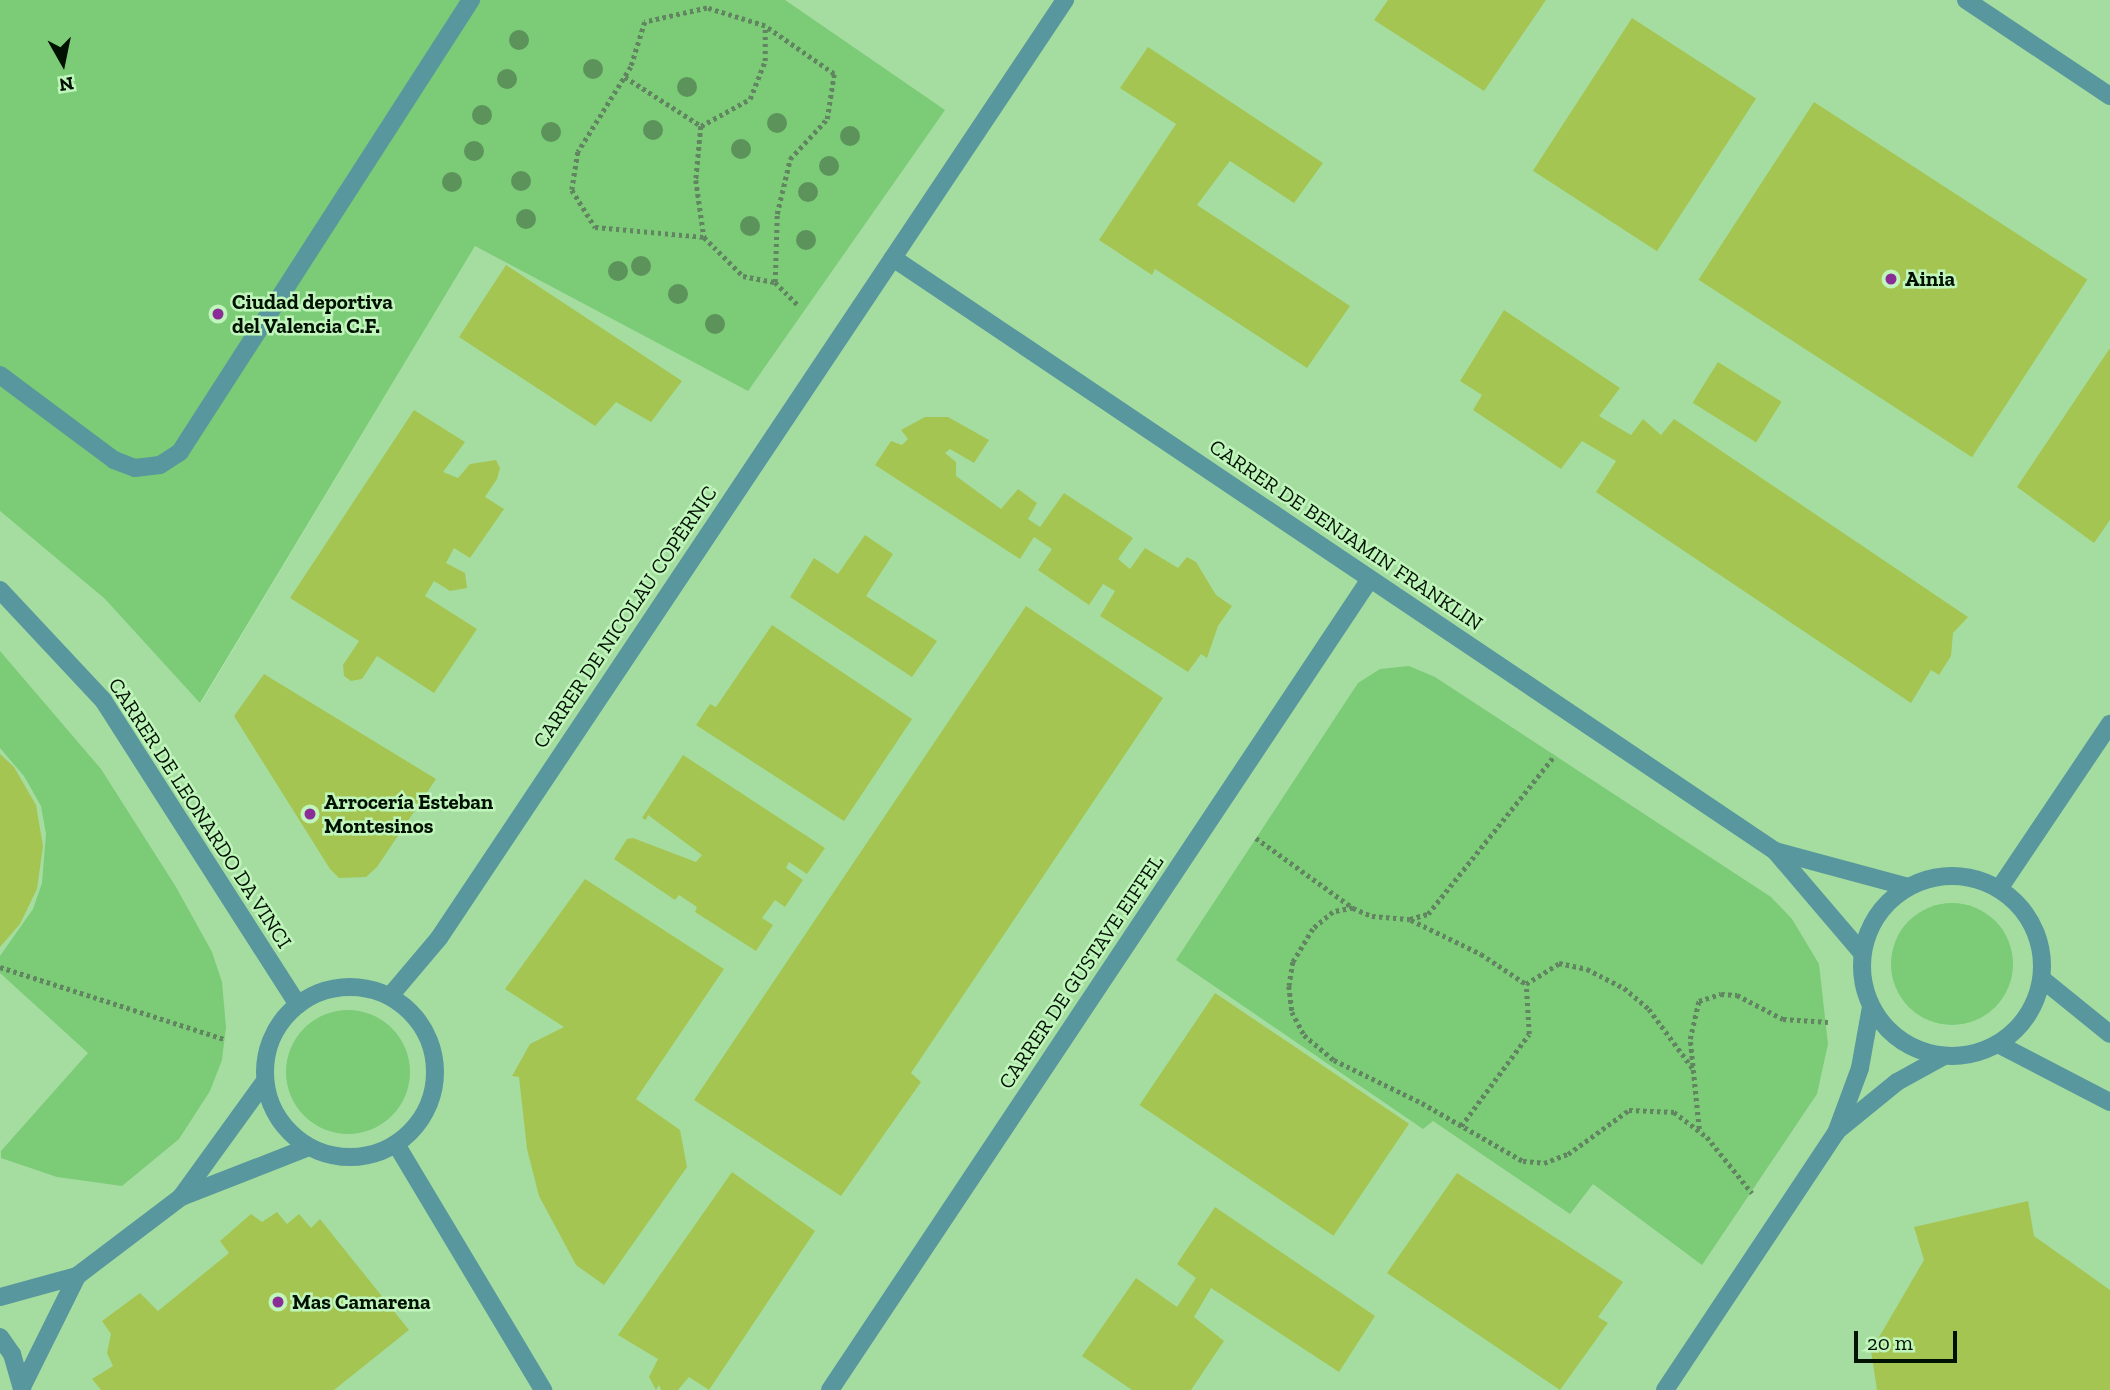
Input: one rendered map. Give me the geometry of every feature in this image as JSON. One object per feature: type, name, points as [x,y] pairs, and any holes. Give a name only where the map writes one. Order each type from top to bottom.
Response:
[{"type":"street","points":[[0,375],[114,460],[135,468],[160,465],[180,452],[471,0]]},
{"type":"street","name":"CARRER DE NICOLAU COPÈRNIC","points":[[390,996],[439,938],[1065,0]]},
{"type":"street","points":[[1966,0],[2110,96]]},
{"type":"street","name":"CARRER DE BENJAMIN FRANKLIN","points":[[893,258],[1775,851],[1862,953]]},
{"type":"street","name":"CARRER DE GUSTAVE EIFFEL","points":[[830,1390],[1370,579]]},
{"type":"street","name":"CARRER DE LEONARDO DA VINCI","points":[[0,590],[103,700],[299,1004]]},
{"type":"street","points":[[1999,889],[2110,723]]},
{"type":"street","name":"CARRER DE BENJAMIN FRANKLIN","points":[[1775,851],[1908,887]]},
{"type":"street","points":[[1954,876],[1977,879],[1999,889],[2020,905],[2034,927],[2042,953],[2042,979],[2034,1005],[2019,1028],[1997,1044],[1972,1054],[1944,1056],[1915,1048],[1889,1031],[1871,1007],[1863,981],[1862,953],[1870,927],[1886,904],[1908,887],[1954,876]]},
{"type":"street","points":[[2042,979],[2110,1034]]},
{"type":"street","points":[[343,987],[390,996],[410,1011],[426,1032],[434,1055],[435,1081],[429,1106],[415,1128],[396,1144],[353,1157],[309,1147],[287,1130],[272,1107],[265,1080],[267,1052],[275,1034],[299,1004],[343,987]]},
{"type":"street","points":[[1674,1387],[1836,1133],[1860,1068],[1871,1007]]},
{"type":"street","points":[[1997,1044],[2110,1102]]},
{"type":"street","points":[[1836,1133],[1897,1082],[1944,1056]]},
{"type":"street","points":[[181,1197],[265,1080]]},
{"type":"street","points":[[396,1144],[543,1390]]},
{"type":"street","points":[[0,1297],[77,1276],[181,1197],[309,1147]]},
{"type":"street","points":[[22,1389],[77,1276]]},
{"type":"street","points":[[0,1337],[12,1354],[22,1389]]},
{"type":"path","points":[[704,237],[595,227],[572,190],[578,152],[625,77],[645,22],[707,8],[765,26],[834,74],[827,119],[790,159],[777,214],[775,282]]},
{"type":"path","points":[[701,126],[750,99],[765,61],[765,26]]},
{"type":"path","points":[[625,77],[701,126]]},
{"type":"path","points":[[701,126],[696,180],[704,237],[743,276],[775,282],[799,306]]},
{"type":"path","points":[[1256,838],[1353,908],[1372,916],[1409,919],[1428,914],[1555,755]]},
{"type":"path","points":[[1353,908],[1334,912],[1301,945],[1289,986],[1292,1012],[1304,1035],[1335,1060],[1523,1161],[1544,1163],[1567,1154],[1629,1110],[1674,1112],[1699,1130],[1752,1194]]},
{"type":"path","points":[[1409,919],[1480,954],[1526,984]]},
{"type":"path","points":[[1526,984],[1559,963],[1587,969],[1624,988],[1649,1009],[1694,1070]]},
{"type":"path","points":[[0,967],[224,1039]]},
{"type":"path","points":[[1461,1126],[1529,1034],[1526,984]]},
{"type":"path","points":[[1699,1130],[1690,1039],[1699,1001],[1721,994],[1737,995],[1783,1019],[1828,1023]]},
{"type":"shaded area","name":"Ciudad deportiva del Valencia C.F.","points":[[0,0],[785,0],[945,110],[748,391],[475,246],[200,703],[105,599],[0,511]]},
{"type":"shaded area","points":[[588,0],[2110,0],[2110,1390],[0,1390],[0,511],[105,599],[201,703],[481,236]]},
{"type":"shaded area","points":[[0,651],[101,769],[176,887],[212,952],[222,982],[226,1027],[222,1060],[210,1091],[179,1139],[122,1186],[57,1177],[1,1158],[1,1151],[88,1053],[0,973],[0,956],[33,909],[42,883],[46,834],[41,806],[24,776],[0,748]]},
{"type":"shaded area","points":[[1409,666],[1435,677],[1771,897],[1792,919],[1819,964],[1828,1044],[1817,1094],[1702,1265],[1593,1184],[1570,1214],[1433,1121],[1423,1129],[1176,960],[1358,683],[1380,669]]},
{"type":"shaded area","points":[[1952,903],[1975,907],[1995,921],[2009,941],[2013,964],[2009,987],[1995,1007],[1975,1021],[1952,1025],[1929,1021],[1909,1007],[1895,987],[1891,964],[1895,941],[1909,921],[1929,907]]},
{"type":"shaded area","points":[[348,1010],[372,1014],[392,1028],[406,1048],[410,1072],[406,1096],[392,1116],[372,1130],[348,1134],[324,1130],[304,1116],[290,1096],[286,1072],[290,1048],[304,1028],[324,1014]]},
{"type":"building","points":[[1388,0],[1546,0],[1484,91],[1374,20]]},
{"type":"building","points":[[1632,18],[1756,99],[1657,251],[1533,171]]},
{"type":"building","points":[[1148,47],[1323,163],[1294,203],[1230,161],[1197,205],[1350,306],[1307,368],[1155,269],[1152,275],[1099,240],[1176,124],[1120,88]]},
{"type":"building","name":"Ainia","points":[[1814,102],[2087,280],[1972,457],[1699,280]]},
{"type":"building","points":[[506,265],[682,381],[651,422],[616,402],[595,426],[459,337]]},
{"type":"building","points":[[1504,310],[1620,388],[1599,416],[1631,435],[1643,419],[1661,435],[1674,419],[1968,617],[1953,633],[1951,656],[1939,675],[1931,670],[1911,703],[1596,492],[1616,461],[1582,441],[1561,469],[1473,410],[1482,395],[1460,381]]},
{"type":"building","points":[[2110,348],[2110,520],[2094,543],[2017,487]]},
{"type":"building","points":[[1718,362],[1782,402],[1756,442],[1693,403]]},
{"type":"building","points":[[414,410],[465,442],[443,472],[458,478],[470,464],[496,460],[500,468],[497,479],[485,497],[504,509],[470,558],[454,548],[446,563],[465,573],[467,588],[450,591],[434,581],[425,596],[477,629],[434,693],[377,656],[362,679],[351,681],[344,676],[343,665],[359,641],[290,598]]},
{"type":"building","points":[[925,417],[948,417],[989,440],[974,463],[950,449],[945,453],[956,462],[956,476],[1001,509],[1018,489],[1037,503],[1028,519],[1040,527],[1064,493],[1133,538],[1118,559],[1130,569],[1145,548],[1178,568],[1187,557],[1196,562],[1216,595],[1232,606],[1218,626],[1207,658],[1201,654],[1188,672],[1100,616],[1115,591],[1103,584],[1089,605],[1038,570],[1052,549],[1034,537],[1020,559],[875,465],[891,441],[902,445],[908,439],[901,430]]},
{"type":"building","points":[[865,535],[893,554],[866,596],[937,641],[912,677],[790,597],[814,558],[838,574]]},
{"type":"building","points":[[1026,606],[1163,698],[911,1073],[921,1082],[841,1196],[694,1100]]},
{"type":"building","points":[[772,625],[912,719],[844,821],[696,725],[710,704],[716,707]]},
{"type":"building","points":[[264,674],[436,779],[377,867],[366,877],[339,878],[330,869],[234,716]]},
{"type":"building","points":[[0,754],[14,767],[36,805],[43,846],[37,889],[20,924],[0,947]]},
{"type":"building","points":[[683,755],[825,848],[807,874],[789,862],[786,868],[803,880],[785,907],[775,900],[762,918],[773,925],[756,951],[695,912],[697,907],[679,895],[675,900],[614,859],[627,839],[633,838],[696,862],[702,855],[648,815],[646,820],[642,818]]},
{"type":"building","points":[[585,879],[724,969],[636,1099],[680,1130],[687,1167],[604,1285],[576,1265],[539,1196],[527,1149],[519,1077],[512,1076],[530,1044],[564,1027],[505,989]]},
{"type":"building","points":[[1215,993],[1409,1124],[1334,1236],[1140,1105]]},
{"type":"building","points":[[732,1172],[815,1231],[709,1390],[689,1377],[678,1390],[661,1390],[659,1385],[656,1390],[649,1377],[658,1359],[618,1335]]},
{"type":"building","points":[[1457,1173],[1623,1282],[1598,1317],[1608,1323],[1560,1390],[1387,1273]]},
{"type":"building","points":[[2028,1201],[2034,1236],[2110,1290],[2110,1390],[1877,1390],[1871,1351],[1924,1260],[1914,1227]]},
{"type":"building","points":[[1215,1207],[1375,1316],[1339,1372],[1211,1288],[1194,1317],[1224,1341],[1191,1390],[1132,1390],[1082,1356],[1136,1278],[1177,1307],[1196,1278],[1177,1264]]},
{"type":"building","name":"Mas Camarena","points":[[277,1212],[287,1224],[299,1214],[311,1228],[320,1219],[409,1330],[334,1390],[101,1390],[92,1379],[113,1366],[107,1353],[111,1334],[102,1321],[140,1293],[158,1311],[229,1253],[220,1241],[251,1214],[262,1222]]},
{"type":"place","name":"Ainia","points":[[1891,279]]},
{"type":"place","name":"Ciudad deportiva del Valencia C.F.","points":[[218,314]]},
{"type":"place","name":"Arrocería Esteban Montesinos","points":[[310,814]]},
{"type":"place","name":"Mas Camarena","points":[[278,1302]]}]
